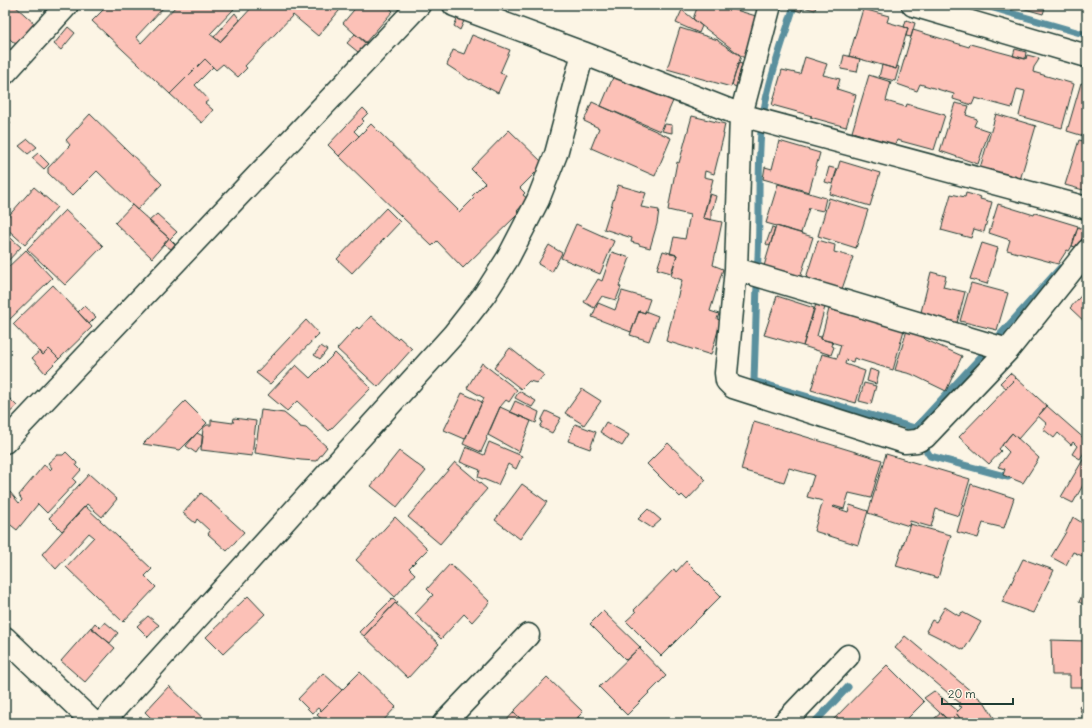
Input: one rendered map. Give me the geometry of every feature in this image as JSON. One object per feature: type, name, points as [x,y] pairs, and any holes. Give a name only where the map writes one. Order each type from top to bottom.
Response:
[{"type":"street","points":[[5,73],[67,5]]},
{"type":"street","points":[[5,442],[419,5]]},
{"type":"street","points":[[454,5],[583,53],[741,116],[1087,208]]},
{"type":"street","points":[[770,5],[741,116],[736,269],[726,373],[727,381],[733,387],[905,442],[917,441],[925,437],[1008,350],[1087,251]]},
{"type":"street","points":[[913,5],[1087,56]]},
{"type":"street","points":[[102,723],[453,335],[485,294],[508,258],[538,200],[556,154],[583,53]]},
{"type":"street","points":[[736,269],[1008,350]]},
{"type":"street","points":[[444,723],[528,635]]},
{"type":"street","points":[[5,638],[94,723]]},
{"type":"street","points":[[784,723],[848,656]]},
{"type":"building","points":[[5,5],[14,5],[36,25],[18,46],[5,35]]},
{"type":"building","points":[[108,5],[161,5],[164,7],[136,37],[141,43],[177,5],[229,5],[234,9],[210,34],[220,42],[254,5],[344,5],[318,36],[293,15],[245,66],[247,68],[238,77],[223,64],[216,70],[205,59],[170,94],[92,21]]},
{"type":"building","points":[[358,5],[386,5],[393,11],[365,43],[343,23]]},
{"type":"building","points":[[681,5],[695,5],[694,9]]},
{"type":"building","points":[[698,5],[719,5],[756,16],[744,58],[693,19]]},
{"type":"building","points":[[791,5],[816,5],[815,10],[803,7],[801,12],[790,8]]},
{"type":"building","points":[[1011,5],[1046,5],[1043,14]]},
{"type":"building","points":[[863,9],[889,16],[887,22],[908,28],[896,69],[849,56]]},
{"type":"building","points":[[682,10],[702,26],[699,33],[676,23]]},
{"type":"building","points":[[235,13],[240,20],[220,42],[214,37]]},
{"type":"building","points":[[458,17],[464,21],[460,30],[454,26]]},
{"type":"building","points":[[906,20],[915,23],[911,37],[906,36],[908,28],[904,27]]},
{"type":"building","points":[[68,27],[75,33],[61,50],[54,44]]},
{"type":"building","points":[[680,28],[718,40],[741,56],[731,87],[667,69]]},
{"type":"building","points":[[913,30],[969,47],[970,44],[1026,59],[1027,55],[1039,58],[1033,72],[1074,84],[1062,128],[1019,116],[1025,91],[1017,89],[1012,108],[975,98],[972,105],[953,99],[954,94],[920,84],[917,91],[897,84]]},
{"type":"building","points":[[355,34],[367,43],[358,52],[347,43]]},
{"type":"building","points":[[472,35],[510,50],[500,73],[506,75],[498,93],[471,79],[470,80],[447,65],[453,50],[464,54]]},
{"type":"building","points":[[1015,49],[1026,52],[1025,59],[1013,56]]},
{"type":"building","points":[[844,55],[860,59],[857,72],[841,69]]},
{"type":"building","points":[[805,57],[827,64],[823,75],[840,79],[837,89],[856,95],[846,127],[772,105],[782,70],[800,74]]},
{"type":"building","points":[[205,59],[213,67],[195,85],[209,100],[205,103],[213,110],[202,123],[170,94]]},
{"type":"building","points":[[738,63],[742,64],[736,87],[732,85]]},
{"type":"building","points":[[882,65],[896,69],[897,66],[899,67],[895,81],[879,77]]},
{"type":"building","points":[[614,75],[673,101],[660,131],[601,106]]},
{"type":"building","points":[[869,75],[891,82],[886,101],[906,107],[907,104],[945,115],[934,150],[897,140],[895,145],[852,132]]},
{"type":"building","points":[[1081,83],[1087,85],[1087,137],[1067,131]]},
{"type":"building","points":[[592,102],[671,138],[655,176],[591,148],[599,128],[584,121]]},
{"type":"building","points":[[955,103],[969,106],[966,115],[977,119],[974,126],[989,131],[978,164],[940,151]]},
{"type":"building","points":[[363,108],[368,113],[362,119],[364,121],[354,131],[359,136],[339,156],[328,145]]},
{"type":"building","points":[[90,114],[162,184],[137,210],[97,171],[72,196],[48,173],[48,168],[70,145],[66,140]]},
{"type":"building","points":[[996,114],[1036,126],[1020,180],[980,168]]},
{"type":"building","points":[[692,116],[725,124],[714,174],[705,171],[704,177],[713,179],[703,218],[722,222],[713,265],[723,269],[710,311],[719,314],[717,319],[721,320],[711,355],[666,341],[682,280],[671,276],[677,255],[670,254],[674,237],[685,239],[690,215],[668,210],[677,162],[679,163]]},
{"type":"building","points":[[5,119],[11,123],[5,129]]},
{"type":"building","points":[[371,124],[460,212],[474,198],[472,196],[485,183],[471,169],[509,130],[544,164],[520,188],[525,193],[523,195],[528,199],[517,211],[519,213],[463,268],[437,241],[432,246],[339,156]]},
{"type":"building","points":[[665,124],[672,125],[672,133],[662,131]]},
{"type":"building","points":[[28,139],[37,147],[28,154],[19,146]]},
{"type":"building","points":[[1079,140],[1087,142],[1087,191],[1065,185]]},
{"type":"building","points":[[779,141],[820,153],[809,192],[763,179],[765,167],[772,169]]},
{"type":"building","points":[[38,153],[49,164],[44,169],[32,158]]},
{"type":"building","points":[[840,161],[880,173],[870,206],[830,194]]},
{"type":"building","points":[[829,167],[837,169],[832,184],[825,182]]},
{"type":"building","points":[[778,184],[826,198],[823,211],[809,208],[801,233],[766,223]]},
{"type":"building","points":[[618,185],[646,193],[641,207],[659,210],[657,224],[650,248],[631,242],[632,238],[604,229]]},
{"type":"building","points":[[34,187],[57,207],[25,245],[5,227],[5,220]]},
{"type":"building","points":[[966,193],[992,202],[984,232],[974,229],[971,238],[941,230],[951,194],[965,197]]},
{"type":"building","points":[[710,194],[716,196],[713,208],[711,210],[711,220],[703,218]]},
{"type":"building","points":[[829,198],[868,210],[856,248],[818,236]]},
{"type":"building","points":[[998,204],[1078,226],[1069,251],[1067,250],[1058,264],[1007,250],[1010,240],[989,233]]},
{"type":"building","points":[[132,205],[169,238],[152,258],[115,223]]},
{"type":"building","points":[[386,208],[400,222],[352,273],[337,259]]},
{"type":"building","points":[[65,210],[103,246],[65,285],[27,249]]},
{"type":"building","points":[[157,214],[177,232],[170,239],[175,244],[171,249],[164,244],[169,238],[149,221]]},
{"type":"building","points":[[576,224],[614,241],[600,274],[561,258]]},
{"type":"building","points":[[776,226],[813,237],[800,278],[764,266]]},
{"type":"building","points":[[772,227],[775,228],[770,246],[766,244]]},
{"type":"building","points":[[1078,227],[1087,231],[1087,233],[1075,247],[1072,246]]},
{"type":"building","points":[[5,233],[21,247],[5,264]]},
{"type":"building","points":[[818,240],[835,245],[834,252],[853,257],[842,289],[806,278]]},
{"type":"building","points":[[982,243],[998,248],[987,284],[970,279]]},
{"type":"building","points":[[549,245],[562,253],[552,272],[538,264]]},
{"type":"building","points":[[26,250],[52,278],[5,324],[5,270]]},
{"type":"building","points":[[663,251],[677,255],[671,273],[657,269]]},
{"type":"building","points":[[612,252],[630,258],[619,286],[621,287],[616,300],[602,296],[594,308],[584,302],[598,279],[602,281]]},
{"type":"building","points":[[931,272],[946,276],[943,287],[965,292],[957,323],[921,312]]},
{"type":"building","points":[[971,283],[1008,293],[997,330],[960,321]]},
{"type":"building","points":[[53,285],[92,327],[59,359],[49,349],[43,355],[13,324]]},
{"type":"building","points":[[1087,289],[1087,324],[1070,308]]},
{"type":"building","points":[[622,291],[650,299],[645,313],[639,311],[631,332],[592,317],[598,303],[615,310]]},
{"type":"building","points":[[777,296],[814,308],[803,346],[764,335]]},
{"type":"building","points":[[816,304],[825,307],[817,336],[821,337],[821,339],[833,342],[832,346],[834,347],[831,355],[803,346]]},
{"type":"building","points":[[84,306],[96,317],[89,324],[78,312]]},
{"type":"building","points":[[829,309],[904,330],[893,370],[854,358],[853,362],[846,360],[845,364],[865,371],[856,403],[811,390],[822,354],[837,358],[841,345],[821,339]]},
{"type":"building","points":[[639,311],[645,313],[645,311],[658,316],[649,341],[630,335]]},
{"type":"building","points":[[371,316],[397,339],[399,337],[412,349],[378,387],[337,349],[357,327],[359,329]]},
{"type":"building","points":[[306,320],[319,334],[270,384],[256,373]]},
{"type":"building","points":[[907,330],[926,336],[924,339],[962,356],[946,391],[911,374],[895,370]]},
{"type":"building","points":[[321,346],[327,350],[320,359],[314,355]]},
{"type":"building","points":[[510,348],[544,375],[537,383],[529,381],[521,389],[494,368]]},
{"type":"building","points":[[49,349],[59,359],[45,373],[32,358],[40,351],[43,355]]},
{"type":"building","points":[[335,353],[371,388],[329,431],[297,401],[287,411],[268,395],[296,365],[310,378]]},
{"type":"building","points":[[482,363],[517,390],[509,402],[506,400],[500,407],[481,452],[463,444],[484,398],[467,388]]},
{"type":"building","points":[[870,369],[879,372],[876,384],[867,381]]},
{"type":"building","points":[[1010,373],[1016,378],[1006,388],[1000,383]]},
{"type":"building","points":[[1016,378],[1047,406],[1018,439],[1012,433],[999,449],[1001,451],[989,464],[959,437]]},
{"type":"building","points":[[864,383],[876,386],[871,404],[859,401]]},
{"type":"building","points":[[582,389],[601,401],[584,425],[565,413]]},
{"type":"building","points":[[519,391],[536,401],[532,407],[515,398]]},
{"type":"building","points":[[462,393],[482,402],[465,439],[444,430]]},
{"type":"building","points":[[5,395],[17,406],[7,415],[5,412]]},
{"type":"building","points":[[185,401],[207,423],[180,450],[143,444]]},
{"type":"building","points":[[515,401],[539,412],[536,423],[510,412]]},
{"type":"building","points":[[1047,406],[1087,441],[1087,448],[1080,459],[1072,454],[1077,446],[1073,442],[1071,445],[1058,433],[1054,438],[1043,429],[1047,424],[1038,416]]},
{"type":"building","points":[[500,407],[531,421],[519,452],[488,435]]},
{"type":"building","points":[[261,410],[284,413],[300,427],[306,428],[327,447],[316,461],[255,453]]},
{"type":"building","points":[[546,411],[561,418],[552,433],[540,427]]},
{"type":"building","points":[[234,418],[256,421],[252,456],[201,450],[203,428],[207,425],[211,425],[211,420],[233,423]]},
{"type":"building","points":[[754,421],[882,460],[871,498],[849,493],[844,509],[833,507],[848,512],[850,505],[868,511],[858,545],[814,531],[823,501],[807,497],[814,475],[789,468],[784,482],[741,470]]},
{"type":"building","points":[[606,422],[629,435],[622,446],[600,432]]},
{"type":"building","points":[[575,424],[596,432],[590,449],[568,441]]},
{"type":"building","points":[[197,433],[203,436],[202,444],[196,453],[186,446]]},
{"type":"building","points":[[1012,433],[1039,458],[1023,483],[1003,475],[1005,469],[998,467],[1009,452],[1002,445]]},
{"type":"building","points":[[489,442],[522,456],[516,469],[508,464],[498,485],[478,477],[480,470],[460,462],[466,447],[484,455]]},
{"type":"building","points":[[668,443],[706,480],[687,500],[682,495],[680,497],[647,464]]},
{"type":"building","points":[[399,451],[426,471],[397,507],[371,486]]},
{"type":"building","points":[[66,452],[77,463],[76,465],[81,470],[73,479],[76,482],[47,513],[38,504],[17,530],[7,522],[9,519],[5,516],[5,498],[10,492],[19,503],[22,500],[19,495],[44,465],[50,470],[52,468],[48,463],[57,455],[63,455]]},
{"type":"building","points":[[1087,453],[1087,478],[1073,503],[1061,497]]},
{"type":"building","points":[[886,454],[970,479],[959,516],[936,509],[931,527],[910,521],[909,526],[868,513]]},
{"type":"building","points":[[455,462],[487,489],[440,544],[408,517]]},
{"type":"building","points":[[89,474],[117,499],[102,517],[87,504],[62,531],[49,518]]},
{"type":"building","points":[[522,484],[547,502],[520,539],[495,520]]},
{"type":"building","points":[[971,484],[1014,498],[1004,528],[983,523],[978,538],[957,532]]},
{"type":"building","points":[[201,493],[244,532],[227,551],[208,534],[210,531],[197,519],[195,523],[183,513]]},
{"type":"building","points":[[85,506],[152,569],[145,576],[156,587],[123,622],[66,567],[94,537],[89,533],[56,569],[42,554]]},
{"type":"building","points":[[648,509],[661,520],[652,528],[638,519]]},
{"type":"building","points":[[395,517],[428,549],[409,568],[415,574],[395,597],[356,560]]},
{"type":"building","points":[[1073,517],[1087,526],[1087,558],[1073,552],[1066,565],[1051,557]]},
{"type":"building","points":[[910,524],[951,535],[938,578],[896,566]]},
{"type":"building","points":[[1023,559],[1054,570],[1033,613],[1002,602]]},
{"type":"building","points":[[686,561],[721,596],[661,656],[626,621],[636,612],[634,610],[674,569],[676,572]]},
{"type":"building","points":[[450,564],[490,602],[472,622],[464,614],[441,639],[415,614],[433,595],[427,589]]},
{"type":"building","points":[[1087,584],[1087,606],[1079,602]]},
{"type":"building","points":[[248,596],[265,614],[223,654],[206,637]]},
{"type":"building","points":[[393,598],[398,603],[395,603],[364,636],[359,632]]},
{"type":"building","points":[[395,603],[439,644],[408,678],[364,636]]},
{"type":"building","points":[[945,607],[959,616],[962,612],[981,622],[964,650],[926,631],[932,620],[936,622]]},
{"type":"building","points":[[603,611],[641,648],[639,648],[626,660],[590,624]]},
{"type":"building","points":[[148,616],[159,625],[148,637],[137,626]]},
{"type":"building","points":[[105,622],[118,633],[110,643],[91,628],[95,623],[100,628]]},
{"type":"building","points":[[91,627],[115,648],[85,682],[61,661]]},
{"type":"building","points":[[905,636],[985,703],[996,721],[994,723],[960,723],[962,721],[956,713],[962,707],[959,706],[961,704],[895,648]]},
{"type":"building","points":[[1051,640],[1086,641],[1086,680],[1083,687],[1070,687],[1070,675],[1052,675]]},
{"type":"building","points":[[639,648],[666,676],[627,715],[599,687]]},
{"type":"building","points":[[887,665],[924,702],[903,723],[830,723]]},
{"type":"building","points":[[360,672],[396,707],[381,723],[326,723],[317,715]]},
{"type":"building","points":[[323,673],[342,690],[321,711],[318,708],[312,713],[298,699]]},
{"type":"building","points":[[547,677],[583,712],[572,723],[525,723],[513,712]]},
{"type":"building","points":[[169,686],[208,723],[156,723],[145,712]]},
{"type":"building","points":[[934,691],[958,711],[956,713],[962,721],[960,723],[951,723],[924,698]]},
{"type":"building","points":[[1087,702],[1087,723],[1086,723],[1079,707]]},
{"type":"building","points":[[514,712],[525,723],[504,723]]},
{"type":"building","points":[[941,713],[951,723],[930,723],[935,718]]},
{"type":"building","points":[[578,717],[586,723],[572,723]]},
{"type":"building","points":[[1049,719],[1049,723],[1022,723],[1022,722]]},
{"type":"waterway","points":[[983,5],[1087,35]]},
{"type":"waterway","points":[[757,272],[759,237],[759,167],[763,117],[769,86],[793,9]]},
{"type":"waterway","points":[[998,337],[1060,268]]},
{"type":"waterway","points":[[757,285],[754,381],[915,428],[986,351]]},
{"type":"waterway","points":[[926,450],[930,456],[1008,477]]},
{"type":"waterway","points":[[814,723],[848,687]]}]
